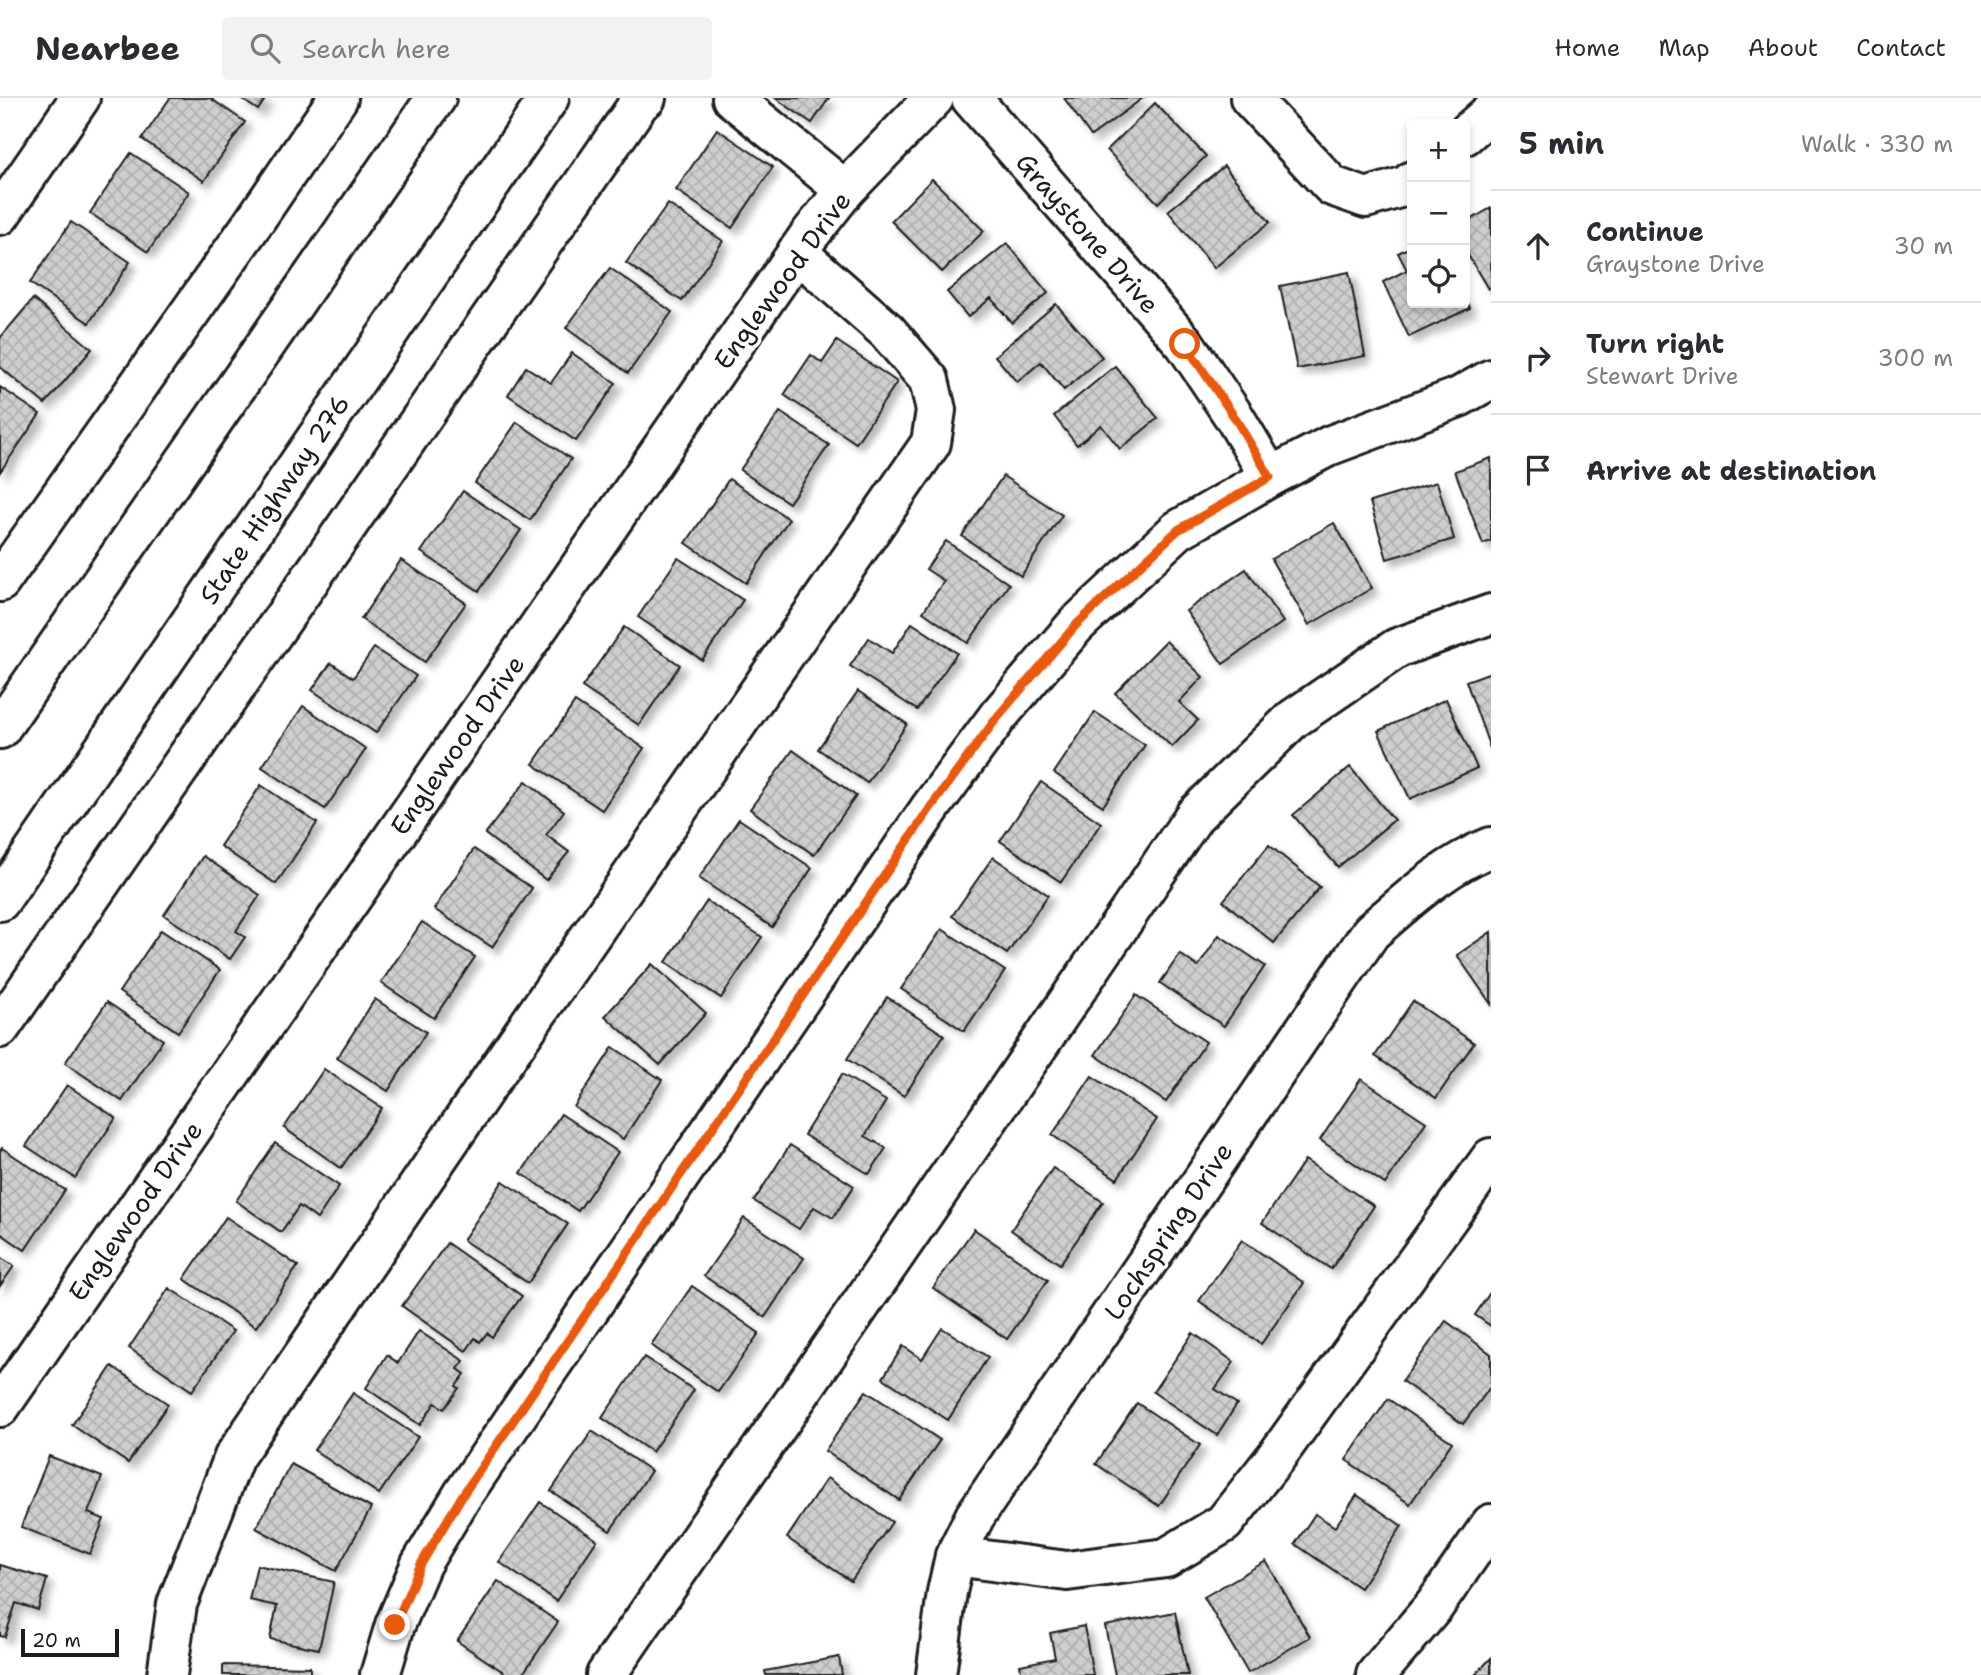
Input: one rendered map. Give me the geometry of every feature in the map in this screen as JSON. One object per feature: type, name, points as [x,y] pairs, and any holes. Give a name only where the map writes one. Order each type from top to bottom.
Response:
[{"type":"street","points":[[0,215],[80,98]]},
{"type":"street","points":[[0,582],[338,98]]},
{"type":"street","points":[[0,729],[436,98]]},
{"type":"street","name":"State Highway 276","points":[[0,901],[549,98]]},
{"type":"street","points":[[0,1028],[632,113],[646,98]]},
{"type":"street","points":[[732,98],[845,190]]},
{"type":"street","name":"Englewood Drive","points":[[0,1407],[797,252],[845,190],[934,98]]},
{"type":"street","name":"Graystone Drive","points":[[971,98],[1185,344],[1235,418],[1270,477]]},
{"type":"street","points":[[1250,98],[1332,186],[1366,198],[1406,186],[1411,182]]},
{"type":"street","points":[[1470,131],[1491,112]]},
{"type":"street","points":[[167,1675],[177,1604],[234,1457],[930,443],[936,410],[929,380],[887,331],[797,252]]},
{"type":"street","points":[[380,1675],[395,1625],[421,1564],[462,1496],[931,807],[999,715],[1076,625],[1178,530],[1331,445],[1459,397],[1491,379]]},
{"type":"street","points":[[606,1675],[1195,815],[1293,719],[1385,656],[1397,648],[1491,614]]},
{"type":"street","name":"Lochspring Drive","points":[[936,1675],[947,1592],[955,1556],[983,1505],[1371,932],[1424,886],[1475,853],[1491,847]]},
{"type":"street","points":[[955,1556],[1066,1571],[1166,1558],[1224,1523],[1287,1442],[1491,1158]]},
{"type":"street","points":[[1376,1675],[1436,1605],[1491,1524]]},
{"type":"building","points":[[170,98],[210,98],[245,122],[204,181],[142,139]]},
{"type":"building","points":[[240,98],[266,98],[258,110]]},
{"type":"building","points":[[775,98],[829,98],[812,123]]},
{"type":"building","points":[[1064,98],[1143,98],[1091,136]]},
{"type":"building","points":[[1155,103],[1206,156],[1158,203],[1107,150]]},
{"type":"building","points":[[717,129],[773,167],[732,228],[676,190]]},
{"type":"building","points":[[131,153],[189,192],[148,252],[90,213]]},
{"type":"building","points":[[1224,166],[1270,222],[1214,268],[1168,211]]},
{"type":"building","points":[[932,179],[984,231],[942,272],[891,221]]},
{"type":"building","points":[[668,204],[723,241],[682,301],[626,263]]},
{"type":"building","points":[[1491,208],[1491,287],[1488,289],[1470,258],[1470,220]]},
{"type":"building","points":[[71,222],[130,262],[89,323],[30,283]]},
{"type":"building","points":[[1007,243],[1048,293],[1012,323],[991,298],[968,317],[947,292]]},
{"type":"building","points":[[1407,248],[1407,270],[1398,253]]},
{"type":"building","points":[[610,268],[672,312],[628,373],[566,328]]},
{"type":"building","points":[[1407,270],[1407,308],[1470,308],[1409,337],[1383,282]]},
{"type":"building","points":[[1349,272],[1365,356],[1297,369],[1280,286]]},
{"type":"building","points":[[33,299],[92,349],[45,404],[0,367],[0,338]]},
{"type":"building","points":[[1056,304],[1102,357],[1064,390],[1041,362],[1017,382],[995,356]]},
{"type":"building","points":[[837,341],[897,382],[856,443],[784,395],[811,355],[822,363]]},
{"type":"building","points":[[572,353],[616,383],[576,441],[508,395],[526,367],[551,383]]},
{"type":"building","points":[[1115,366],[1158,418],[1120,449],[1101,425],[1077,445],[1054,416]]},
{"type":"building","points":[[0,387],[40,414],[0,472]]},
{"type":"building","points":[[780,412],[829,445],[789,503],[740,470]]},
{"type":"building","points":[[517,422],[571,459],[530,520],[475,483]]},
{"type":"building","points":[[1491,458],[1491,541],[1483,544],[1455,471]]},
{"type":"building","points":[[1003,476],[1062,515],[1021,576],[962,536]]},
{"type":"building","points":[[729,479],[789,519],[746,583],[686,543]]},
{"type":"building","points":[[1437,482],[1454,539],[1387,559],[1370,502]]},
{"type":"building","points":[[463,491],[521,530],[479,591],[421,552]]},
{"type":"building","points":[[1334,523],[1372,588],[1309,625],[1271,559]]},
{"type":"building","points":[[946,541],[1009,584],[968,643],[923,612],[944,581],[926,569]]},
{"type":"building","points":[[678,558],[743,600],[702,660],[638,617]]},
{"type":"building","points":[[401,560],[466,603],[425,662],[361,619]]},
{"type":"building","points":[[1246,569],[1283,622],[1223,664],[1186,611]]},
{"type":"building","points":[[912,623],[957,653],[917,710],[850,666],[869,638],[892,653]]},
{"type":"building","points":[[624,627],[680,665],[639,725],[582,687]]},
{"type":"building","points":[[1166,641],[1203,677],[1179,702],[1198,720],[1172,747],[1115,693]]},
{"type":"building","points":[[374,648],[416,676],[376,733],[312,690],[331,663],[353,678]]},
{"type":"building","points":[[1491,672],[1491,751],[1466,681]]},
{"type":"building","points":[[858,691],[907,724],[867,783],[818,749]]},
{"type":"building","points":[[1446,699],[1477,768],[1410,799],[1378,731]]},
{"type":"building","points":[[575,702],[644,748],[602,810],[533,764]]},
{"type":"building","points":[[303,706],[366,749],[325,809],[262,767]]},
{"type":"building","points":[[1095,712],[1145,745],[1103,806],[1054,773]]},
{"type":"building","points":[[793,750],[856,796],[814,855],[750,809]]},
{"type":"building","points":[[1350,767],[1394,820],[1338,867],[1293,815]]},
{"type":"building","points":[[526,781],[564,811],[546,835],[569,852],[546,880],[485,834]]},
{"type":"building","points":[[1041,782],[1101,823],[1061,882],[1000,841]]},
{"type":"building","points":[[261,785],[317,823],[276,884],[220,846]]},
{"type":"building","points":[[739,819],[812,868],[772,927],[699,878]]},
{"type":"building","points":[[1269,845],[1320,887],[1274,943],[1223,901]]},
{"type":"building","points":[[474,849],[532,888],[492,947],[434,909]]},
{"type":"building","points":[[203,856],[260,895],[236,931],[245,937],[230,959],[164,915]]},
{"type":"building","points":[[993,857],[1048,895],[1007,954],[952,916]]},
{"type":"building","points":[[707,901],[762,937],[721,998],[666,962]]},
{"type":"building","points":[[422,922],[475,957],[434,1018],[381,983]]},
{"type":"building","points":[[942,929],[1005,971],[964,1031],[901,989]]},
{"type":"building","points":[[161,930],[220,970],[178,1032],[119,992]]},
{"type":"building","points":[[1491,932],[1491,1004],[1457,955]]},
{"type":"building","points":[[1219,935],[1265,966],[1224,1026],[1160,983],[1180,954],[1198,967]]},
{"type":"building","points":[[652,964],[706,1013],[660,1065],[605,1016]]},
{"type":"building","points":[[1136,995],[1206,1042],[1166,1102],[1095,1055]]},
{"type":"building","points":[[887,997],[944,1035],[904,1096],[847,1059]]},
{"type":"building","points":[[375,999],[426,1032],[388,1091],[337,1058]]},
{"type":"building","points":[[1413,1001],[1474,1043],[1436,1098],[1375,1056]]},
{"type":"building","points":[[107,1002],[163,1040],[122,1101],[65,1063]]},
{"type":"building","points":[[613,1047],[662,1080],[623,1139],[574,1107]]},
{"type":"building","points":[[324,1069],[382,1108],[341,1168],[284,1128]]},
{"type":"building","points":[[842,1074],[886,1101],[865,1136],[886,1148],[869,1174],[804,1135]]},
{"type":"building","points":[[1092,1076],[1157,1119],[1117,1179],[1052,1135]]},
{"type":"building","points":[[1361,1079],[1426,1122],[1385,1184],[1320,1140]]},
{"type":"building","points":[[67,1085],[116,1118],[75,1178],[26,1146]]},
{"type":"building","points":[[561,1114],[618,1152],[578,1211],[521,1173]]},
{"type":"building","points":[[275,1143],[339,1186],[317,1219],[299,1206],[281,1232],[236,1201]]},
{"type":"building","points":[[790,1145],[854,1186],[833,1218],[814,1207],[799,1229],[754,1201]]},
{"type":"building","points":[[2,1148],[65,1190],[25,1250],[0,1233]]},
{"type":"building","points":[[1305,1160],[1374,1206],[1331,1269],[1262,1223]]},
{"type":"building","points":[[1053,1168],[1103,1202],[1060,1264],[1011,1230]]},
{"type":"building","points":[[503,1181],[568,1224],[528,1283],[463,1240]]},
{"type":"building","points":[[226,1217],[298,1266],[256,1327],[184,1279]]},
{"type":"building","points":[[744,1218],[804,1258],[765,1317],[704,1276]]},
{"type":"building","points":[[974,1229],[1048,1280],[1007,1339],[933,1288]]},
{"type":"building","points":[[1242,1240],[1304,1283],[1261,1344],[1199,1301]]},
{"type":"building","points":[[447,1243],[522,1296],[492,1337],[487,1333],[480,1342],[475,1338],[466,1351],[402,1306]]},
{"type":"building","points":[[0,1257],[14,1266],[0,1286]]},
{"type":"building","points":[[692,1286],[759,1333],[718,1392],[651,1345]]},
{"type":"building","points":[[169,1288],[233,1331],[192,1391],[129,1348]]},
{"type":"building","points":[[1491,1291],[1491,1326],[1475,1315]]},
{"type":"building","points":[[1446,1321],[1491,1354],[1491,1386],[1463,1424],[1402,1381]]},
{"type":"building","points":[[942,1328],[988,1357],[948,1420],[883,1378],[903,1346],[922,1359]]},
{"type":"building","points":[[419,1331],[464,1361],[458,1369],[465,1374],[444,1409],[435,1403],[420,1425],[366,1388],[387,1355],[398,1363]]},
{"type":"building","points":[[1193,1333],[1234,1362],[1215,1389],[1237,1404],[1217,1435],[1153,1392]]},
{"type":"building","points":[[644,1357],[694,1390],[652,1452],[602,1418]]},
{"type":"building","points":[[112,1366],[168,1404],[128,1463],[72,1425]]},
{"type":"building","points":[[866,1391],[940,1440],[899,1500],[825,1451]]},
{"type":"building","points":[[353,1393],[418,1437],[379,1494],[314,1450]]},
{"type":"building","points":[[1388,1399],[1452,1442],[1410,1504],[1346,1460]]},
{"type":"building","points":[[1137,1403],[1200,1445],[1159,1506],[1096,1464]]},
{"type":"building","points":[[592,1431],[651,1471],[610,1531],[551,1491]]},
{"type":"building","points":[[49,1456],[102,1477],[88,1513],[104,1519],[90,1554],[21,1527]]},
{"type":"building","points":[[291,1464],[371,1508],[336,1571],[256,1528]]},
{"type":"building","points":[[827,1478],[892,1522],[851,1581],[787,1538]]},
{"type":"building","points":[[1357,1495],[1402,1526],[1360,1588],[1295,1544],[1315,1514],[1335,1527]]},
{"type":"building","points":[[540,1502],[597,1540],[556,1601],[499,1562]]},
{"type":"building","points":[[1266,1561],[1310,1637],[1248,1673],[1204,1597]]},
{"type":"building","points":[[0,1565],[47,1579],[38,1610],[16,1603],[5,1637],[0,1636]]},
{"type":"building","points":[[257,1565],[334,1582],[319,1649],[270,1639],[277,1606],[249,1600]]},
{"type":"building","points":[[498,1581],[558,1622],[522,1675],[508,1675],[457,1641]]},
{"type":"building","points":[[1175,1612],[1188,1675],[1115,1675],[1105,1626]]},
{"type":"building","points":[[1084,1626],[1093,1675],[1022,1675],[1020,1665],[1055,1658],[1050,1633]]},
{"type":"building","points":[[839,1657],[842,1675],[766,1675],[765,1671]]},
{"type":"building","points":[[1491,1658],[1491,1675],[1475,1675]]},
{"type":"building","points":[[223,1665],[310,1667],[310,1675],[223,1675]]},
{"type":"route","points":[[395,1625],[421,1564],[462,1496],[931,807],[999,715],[1076,625],[1178,530],[1270,477],[1235,418],[1185,344]]}]
